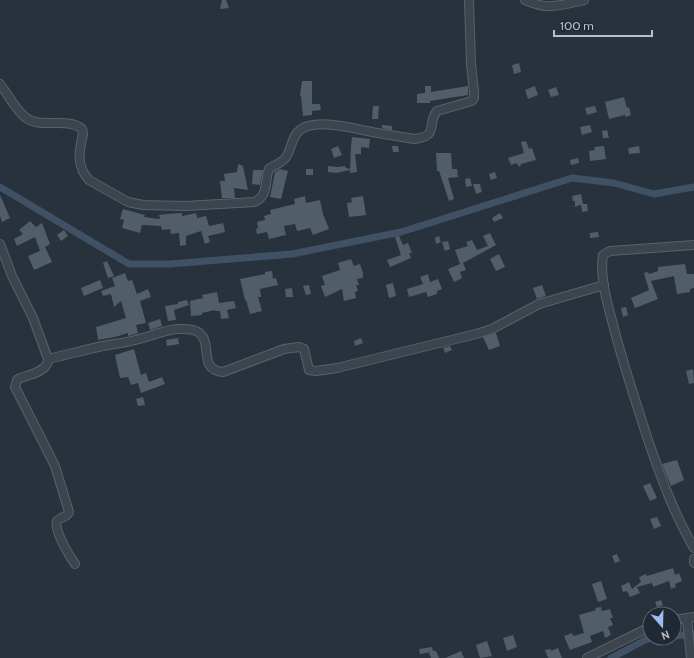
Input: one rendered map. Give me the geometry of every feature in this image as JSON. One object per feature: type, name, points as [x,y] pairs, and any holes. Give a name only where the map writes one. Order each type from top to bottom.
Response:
[{"type":"street","points":[[0,84],[24,116],[30,120],[77,125],[82,129],[83,134],[80,164],[84,174],[89,180],[128,202],[143,205],[172,206],[254,202],[260,200],[263,196],[269,169],[286,158],[299,130],[309,126],[341,126],[414,139],[423,138],[431,131],[434,115],[437,111],[472,101],[474,98],[474,92],[471,64],[469,0]]},
{"type":"street","points":[[525,0],[537,5],[551,7],[584,0]]},
{"type":"street","points":[[0,244],[12,276],[34,318],[49,363],[45,368],[17,380],[15,387],[55,466],[69,512],[68,516],[58,520],[57,527],[65,547],[75,564]]},
{"type":"street","points":[[694,245],[610,251],[603,255],[602,259],[604,285],[624,364],[660,473],[684,530],[694,548]]},
{"type":"street","points":[[48,359],[102,346],[133,341],[175,329],[190,329],[197,331],[202,335],[205,341],[207,359],[215,371],[223,372],[284,350],[299,348],[304,349],[310,370],[316,371],[337,368],[476,334],[492,329],[539,304],[604,285]]},
{"type":"street","points":[[690,618],[691,658]]},
{"type":"street","points":[[587,658],[642,631]]},
{"type":"building","points":[[222,0],[226,0],[229,8],[220,9]]},
{"type":"building","points":[[519,63],[521,72],[514,74],[512,65]]},
{"type":"building","points":[[302,81],[312,81],[312,104],[320,104],[321,110],[312,111],[312,115],[303,116],[300,96]]},
{"type":"building","points":[[425,86],[431,86],[431,92],[468,86],[468,95],[430,101],[430,103],[417,103],[417,94],[425,93]]},
{"type":"building","points":[[535,86],[538,95],[528,99],[525,90]]},
{"type":"building","points":[[556,87],[559,95],[551,97],[548,90]]},
{"type":"building","points":[[624,97],[631,115],[609,119],[605,102]]},
{"type":"building","points":[[373,106],[379,106],[378,119],[372,119]]},
{"type":"building","points":[[595,106],[597,112],[587,115],[585,108]]},
{"type":"building","points":[[382,125],[392,126],[392,130],[382,128]]},
{"type":"building","points":[[590,125],[592,132],[582,135],[580,127]]},
{"type":"building","points":[[607,130],[609,138],[603,138],[602,131]]},
{"type":"building","points":[[352,137],[370,139],[369,148],[361,147],[361,154],[355,154],[357,172],[350,173],[351,146]]},
{"type":"building","points":[[526,141],[529,149],[532,148],[536,160],[521,164],[520,167],[516,163],[511,165],[508,158],[524,153],[521,142]]},
{"type":"building","points":[[338,146],[342,155],[334,158],[331,149]]},
{"type":"building","points":[[392,146],[398,146],[399,152],[393,152]]},
{"type":"building","points":[[604,146],[606,159],[590,161],[589,151],[595,150],[594,147]]},
{"type":"building","points":[[639,146],[640,153],[629,154],[628,148]]},
{"type":"building","points":[[436,153],[451,153],[452,169],[457,169],[458,177],[448,178],[454,199],[449,201],[439,171],[437,171]]},
{"type":"building","points":[[578,158],[579,163],[571,165],[570,160]]},
{"type":"building","points":[[238,164],[243,166],[248,190],[234,188],[235,198],[222,198],[220,181],[225,181],[224,174],[237,172]]},
{"type":"building","points":[[328,166],[345,166],[350,170],[336,173],[328,172]]},
{"type":"building","points":[[280,169],[288,171],[281,199],[270,197],[275,172]]},
{"type":"building","points":[[306,169],[313,169],[313,175],[306,175]]},
{"type":"building","points":[[253,170],[263,170],[260,185],[252,184]]},
{"type":"building","points":[[495,172],[497,178],[491,180],[489,174]]},
{"type":"building","points":[[470,178],[472,186],[466,187],[465,179]]},
{"type":"building","points":[[473,184],[480,184],[482,192],[476,194]]},
{"type":"building","points":[[581,194],[583,204],[575,207],[575,201],[573,201],[572,196]]},
{"type":"building","points":[[0,195],[10,218],[2,222],[0,216]]},
{"type":"building","points":[[305,196],[306,203],[320,200],[323,214],[329,229],[313,235],[310,228],[297,231],[295,224],[284,226],[286,235],[269,239],[267,232],[257,234],[257,222],[265,220],[264,216],[271,214],[270,210],[295,204],[294,199]]},
{"type":"building","points":[[363,196],[366,215],[349,217],[347,203],[352,202],[351,198]]},
{"type":"building","points":[[581,204],[587,204],[588,211],[582,212]]},
{"type":"building","points":[[123,209],[145,215],[144,217],[160,219],[159,215],[182,213],[182,216],[196,213],[197,218],[206,216],[209,226],[223,223],[225,232],[208,236],[210,242],[205,244],[201,231],[186,236],[186,245],[180,246],[179,233],[171,234],[170,229],[162,230],[161,226],[142,225],[140,233],[122,228],[124,220],[120,219]]},
{"type":"building","points":[[500,213],[503,218],[494,222],[492,218]]},
{"type":"building","points":[[30,221],[36,227],[42,223],[50,244],[45,247],[52,262],[34,270],[28,256],[40,251],[35,237],[17,246],[14,239],[23,234],[19,230]]},
{"type":"building","points":[[64,230],[68,236],[61,241],[57,235]]},
{"type":"building","points":[[598,232],[599,237],[590,238],[590,233]]},
{"type":"building","points":[[490,233],[496,245],[463,263],[466,270],[460,272],[462,278],[454,282],[448,269],[460,264],[455,250],[468,246],[466,242],[472,240],[477,250],[488,246],[483,236]]},
{"type":"building","points":[[399,236],[403,245],[408,243],[412,253],[409,253],[411,258],[390,267],[387,260],[401,255],[395,237]]},
{"type":"building","points":[[439,236],[441,242],[436,244],[435,238]]},
{"type":"building","points":[[448,241],[450,249],[445,251],[442,242]]},
{"type":"building","points":[[499,254],[505,267],[496,271],[490,259]]},
{"type":"building","points":[[351,259],[354,266],[360,264],[363,273],[363,278],[357,279],[359,285],[356,285],[358,291],[355,292],[356,298],[344,301],[342,289],[325,297],[321,286],[325,285],[322,276],[340,270],[338,263]]},
{"type":"building","points":[[107,261],[114,276],[108,278],[103,263]]},
{"type":"building","points":[[685,264],[687,274],[694,274],[694,288],[690,289],[690,292],[677,294],[674,276],[651,281],[658,299],[635,308],[631,298],[649,290],[644,273],[648,272],[649,274],[658,271],[658,267]]},
{"type":"building","points":[[272,271],[273,279],[276,278],[278,285],[260,289],[261,297],[258,297],[262,311],[250,314],[240,279],[265,274],[265,272]]},
{"type":"building","points":[[125,273],[128,281],[132,280],[137,294],[148,289],[151,297],[140,301],[146,323],[136,325],[138,333],[128,336],[128,333],[98,340],[96,327],[126,318],[121,301],[114,307],[111,294],[103,296],[101,291],[115,286],[112,278]]},
{"type":"building","points":[[428,274],[430,282],[438,279],[442,289],[437,291],[437,294],[428,297],[426,292],[409,297],[407,289],[423,284],[420,277]]},
{"type":"building","points":[[100,280],[103,288],[84,296],[81,288]]},
{"type":"building","points":[[393,283],[396,296],[389,298],[386,285]]},
{"type":"building","points":[[309,285],[311,294],[306,295],[303,286]]},
{"type":"building","points":[[542,285],[546,296],[537,299],[533,288]]},
{"type":"building","points":[[292,288],[293,297],[286,297],[285,289]]},
{"type":"building","points":[[217,292],[219,303],[234,301],[236,308],[227,310],[229,318],[221,319],[220,311],[215,310],[202,313],[202,315],[191,316],[190,301],[203,298],[202,295]]},
{"type":"building","points":[[187,300],[189,305],[174,310],[176,320],[168,321],[165,306],[178,304],[178,302]]},
{"type":"building","points":[[626,307],[628,315],[623,317],[621,308]]},
{"type":"building","points":[[160,319],[162,326],[150,330],[148,323]]},
{"type":"building","points":[[496,333],[500,346],[489,350],[483,337]]},
{"type":"building","points":[[178,338],[179,344],[167,346],[166,340]]},
{"type":"building","points":[[361,338],[363,343],[355,346],[354,341]]},
{"type":"building","points":[[450,346],[452,350],[445,353],[443,348]]},
{"type":"building","points":[[134,349],[141,375],[146,373],[149,382],[162,377],[165,384],[141,393],[138,383],[131,385],[128,377],[120,378],[115,355]]},
{"type":"building","points":[[693,369],[694,383],[689,384],[686,371]]},
{"type":"building","points":[[143,397],[145,405],[138,406],[136,399]]},
{"type":"building","points":[[677,460],[684,480],[671,486],[662,464]]},
{"type":"building","points":[[650,483],[657,498],[650,501],[643,486]]},
{"type":"building","points":[[657,517],[661,526],[654,529],[650,519]]},
{"type":"building","points":[[617,554],[620,561],[615,563],[612,556]]},
{"type":"building","points":[[673,568],[675,575],[679,573],[682,581],[675,584],[676,587],[671,589],[669,581],[653,587],[652,583],[637,587],[640,593],[630,597],[627,591],[623,592],[621,586],[629,582],[632,589],[641,582],[639,577]]},
{"type":"building","points":[[601,581],[607,599],[598,602],[592,584]]},
{"type":"building","points":[[661,600],[663,605],[657,606],[655,602]]},
{"type":"building","points":[[601,607],[602,611],[610,609],[613,618],[610,618],[613,625],[608,627],[611,635],[605,638],[603,631],[590,636],[592,642],[570,650],[564,636],[572,633],[573,636],[584,633],[579,615]]},
{"type":"building","points":[[513,635],[517,647],[507,651],[503,638]]},
{"type":"building","points":[[487,641],[492,656],[480,658],[476,645]]},
{"type":"building","points":[[432,647],[433,651],[436,651],[439,658],[431,658],[429,653],[432,652],[420,654],[419,649]]},
{"type":"building","points":[[558,648],[562,658],[548,658],[545,650],[551,649],[551,651]]},
{"type":"building","points":[[461,651],[464,658],[445,658]]},
{"type":"waterway","points":[[0,187],[129,264],[170,264],[292,254],[401,232],[572,178],[614,183],[654,194],[694,187]]},
{"type":"waterway","points":[[682,635],[694,634]]},
{"type":"waterway","points":[[611,658],[642,642]]}]
